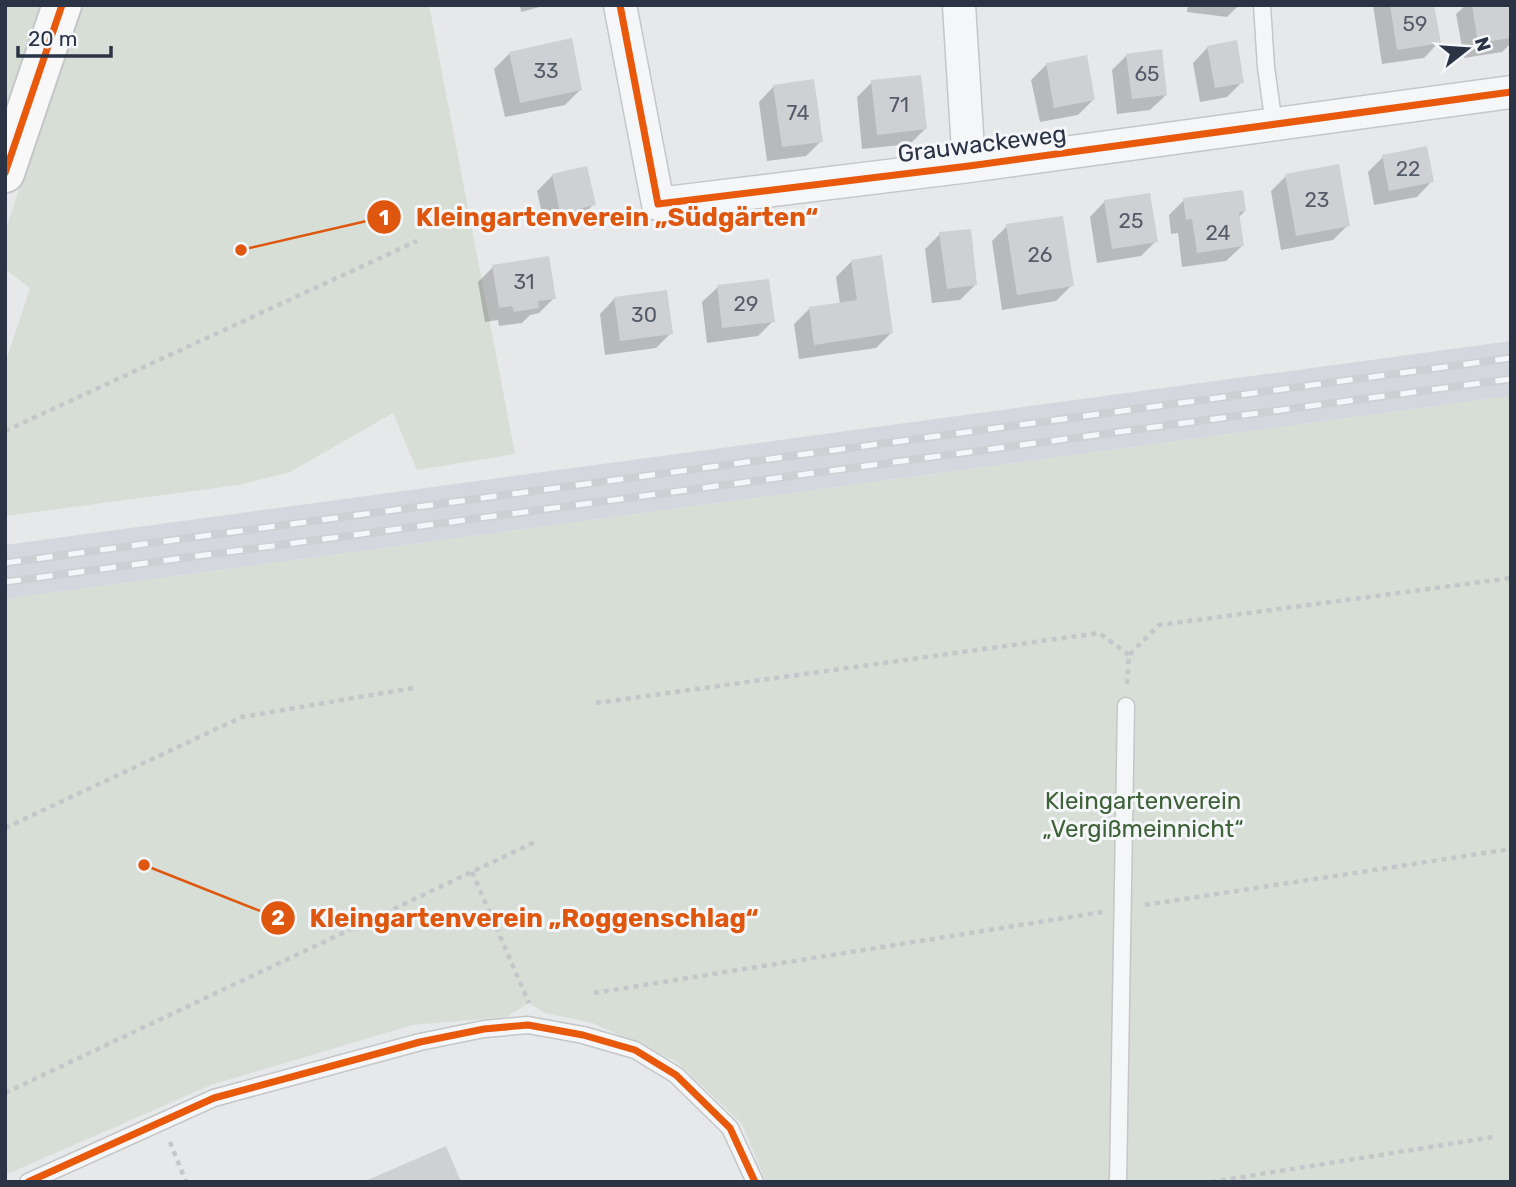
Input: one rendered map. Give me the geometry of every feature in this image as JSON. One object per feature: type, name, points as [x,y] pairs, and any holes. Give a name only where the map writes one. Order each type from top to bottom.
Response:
[{"type":"street","points":[[5,173],[62,5]]},
{"type":"street","name":"Grauwackeweg","points":[[620,5],[658,204],[970,166],[1511,92]]},
{"type":"street","name":"Grauwackeweg","points":[[959,5],[970,166]]},
{"type":"lane","points":[[1262,5],[1266,67],[1274,125]]},
{"type":"lane","points":[[1118,1182],[1126,706]]},
{"type":"lane","points":[[28,1182],[214,1098],[420,1042],[484,1029],[528,1025],[583,1035],[635,1050],[676,1075],[730,1128],[755,1182]]},
{"type":"path","points":[[5,431],[417,241]]},
{"type":"path","points":[[1126,706],[1129,655],[1159,625],[1511,578]]},
{"type":"path","points":[[596,703],[1099,633],[1129,655]]},
{"type":"path","points":[[5,828],[242,717],[413,688]]},
{"type":"path","points":[[5,1093],[537,841]]},
{"type":"path","points":[[594,993],[1511,849]]},
{"type":"path","points":[[472,872],[529,1003],[528,1025]]},
{"type":"path","points":[[162,1121],[186,1182]]},
{"type":"path","points":[[1211,1182],[1493,1137]]},
{"type":"shaded area","points":[[1511,341],[1511,396],[5,599],[5,545]]},
{"type":"green space","points":[[5,5],[45,5],[5,128]]},
{"type":"green space","points":[[82,5],[429,5],[515,454],[417,470],[393,413],[290,472],[238,485],[5,516],[5,364],[30,288],[5,269],[5,231]]},
{"type":"green space","name":"Kleingartenverein „Vergißmeinnicht“","points":[[1511,396],[1511,1182],[766,1182],[742,1124],[677,1062],[593,1023],[545,1013],[529,1003],[507,1017],[412,1025],[211,1085],[5,1175],[5,599]]},
{"type":"building","points":[[1390,5],[1434,5],[1441,43],[1397,50]]},
{"type":"building","points":[[1472,5],[1511,5],[1511,38],[1478,43]]},
{"type":"building","points":[[572,38],[582,90],[520,103],[509,52]]},
{"type":"building","points":[[1237,40],[1244,83],[1215,88],[1207,46]]},
{"type":"building","points":[[1162,49],[1167,95],[1132,99],[1126,54]]},
{"type":"building","points":[[1087,55],[1095,100],[1054,108],[1046,63]]},
{"type":"building","points":[[921,75],[927,129],[877,135],[871,80]]},
{"type":"building","points":[[814,79],[823,142],[782,147],[773,85]]},
{"type":"building","points":[[1427,146],[1434,182],[1389,191],[1382,155]]},
{"type":"building","points":[[1339,164],[1350,226],[1296,236],[1285,174]]},
{"type":"building","points":[[587,166],[596,205],[560,213],[552,174]]},
{"type":"building","points":[[1243,190],[1246,211],[1239,212],[1244,246],[1197,253],[1192,219],[1186,220],[1183,198]]},
{"type":"building","points":[[1150,193],[1158,242],[1112,249],[1104,200]]},
{"type":"building","points":[[1063,216],[1074,286],[1017,295],[1006,224]]},
{"type":"building","points":[[971,229],[977,285],[947,289],[939,232]]},
{"type":"building","points":[[882,255],[893,333],[814,345],[809,307],[857,300],[851,260]]},
{"type":"building","points":[[549,256],[556,299],[538,301],[539,308],[514,312],[512,306],[499,308],[492,265]]},
{"type":"building","points":[[769,279],[775,322],[722,328],[717,285]]},
{"type":"building","points":[[667,290],[673,334],[620,341],[614,297]]},
{"type":"building","points":[[446,1146],[461,1182],[363,1182]]},
{"type":"railway","points":[[5,563],[1511,358]]},
{"type":"railway","points":[[5,582],[1511,379]]},
{"type":"cycle path","points":[[5,173],[62,5]]},
{"type":"cycle path","points":[[620,5],[658,204],[969,166],[1511,92]]},
{"type":"cycle path","points":[[28,1182],[214,1098],[420,1042],[484,1029],[528,1025],[583,1035],[635,1050],[676,1075],[730,1128],[755,1182]]},
{"type":"place","name":"Kleingartenverein „Südgärten“","points":[[241,250]]},
{"type":"place","name":"Kleingartenverein „Roggenschlag“","points":[[144,865]]}]
